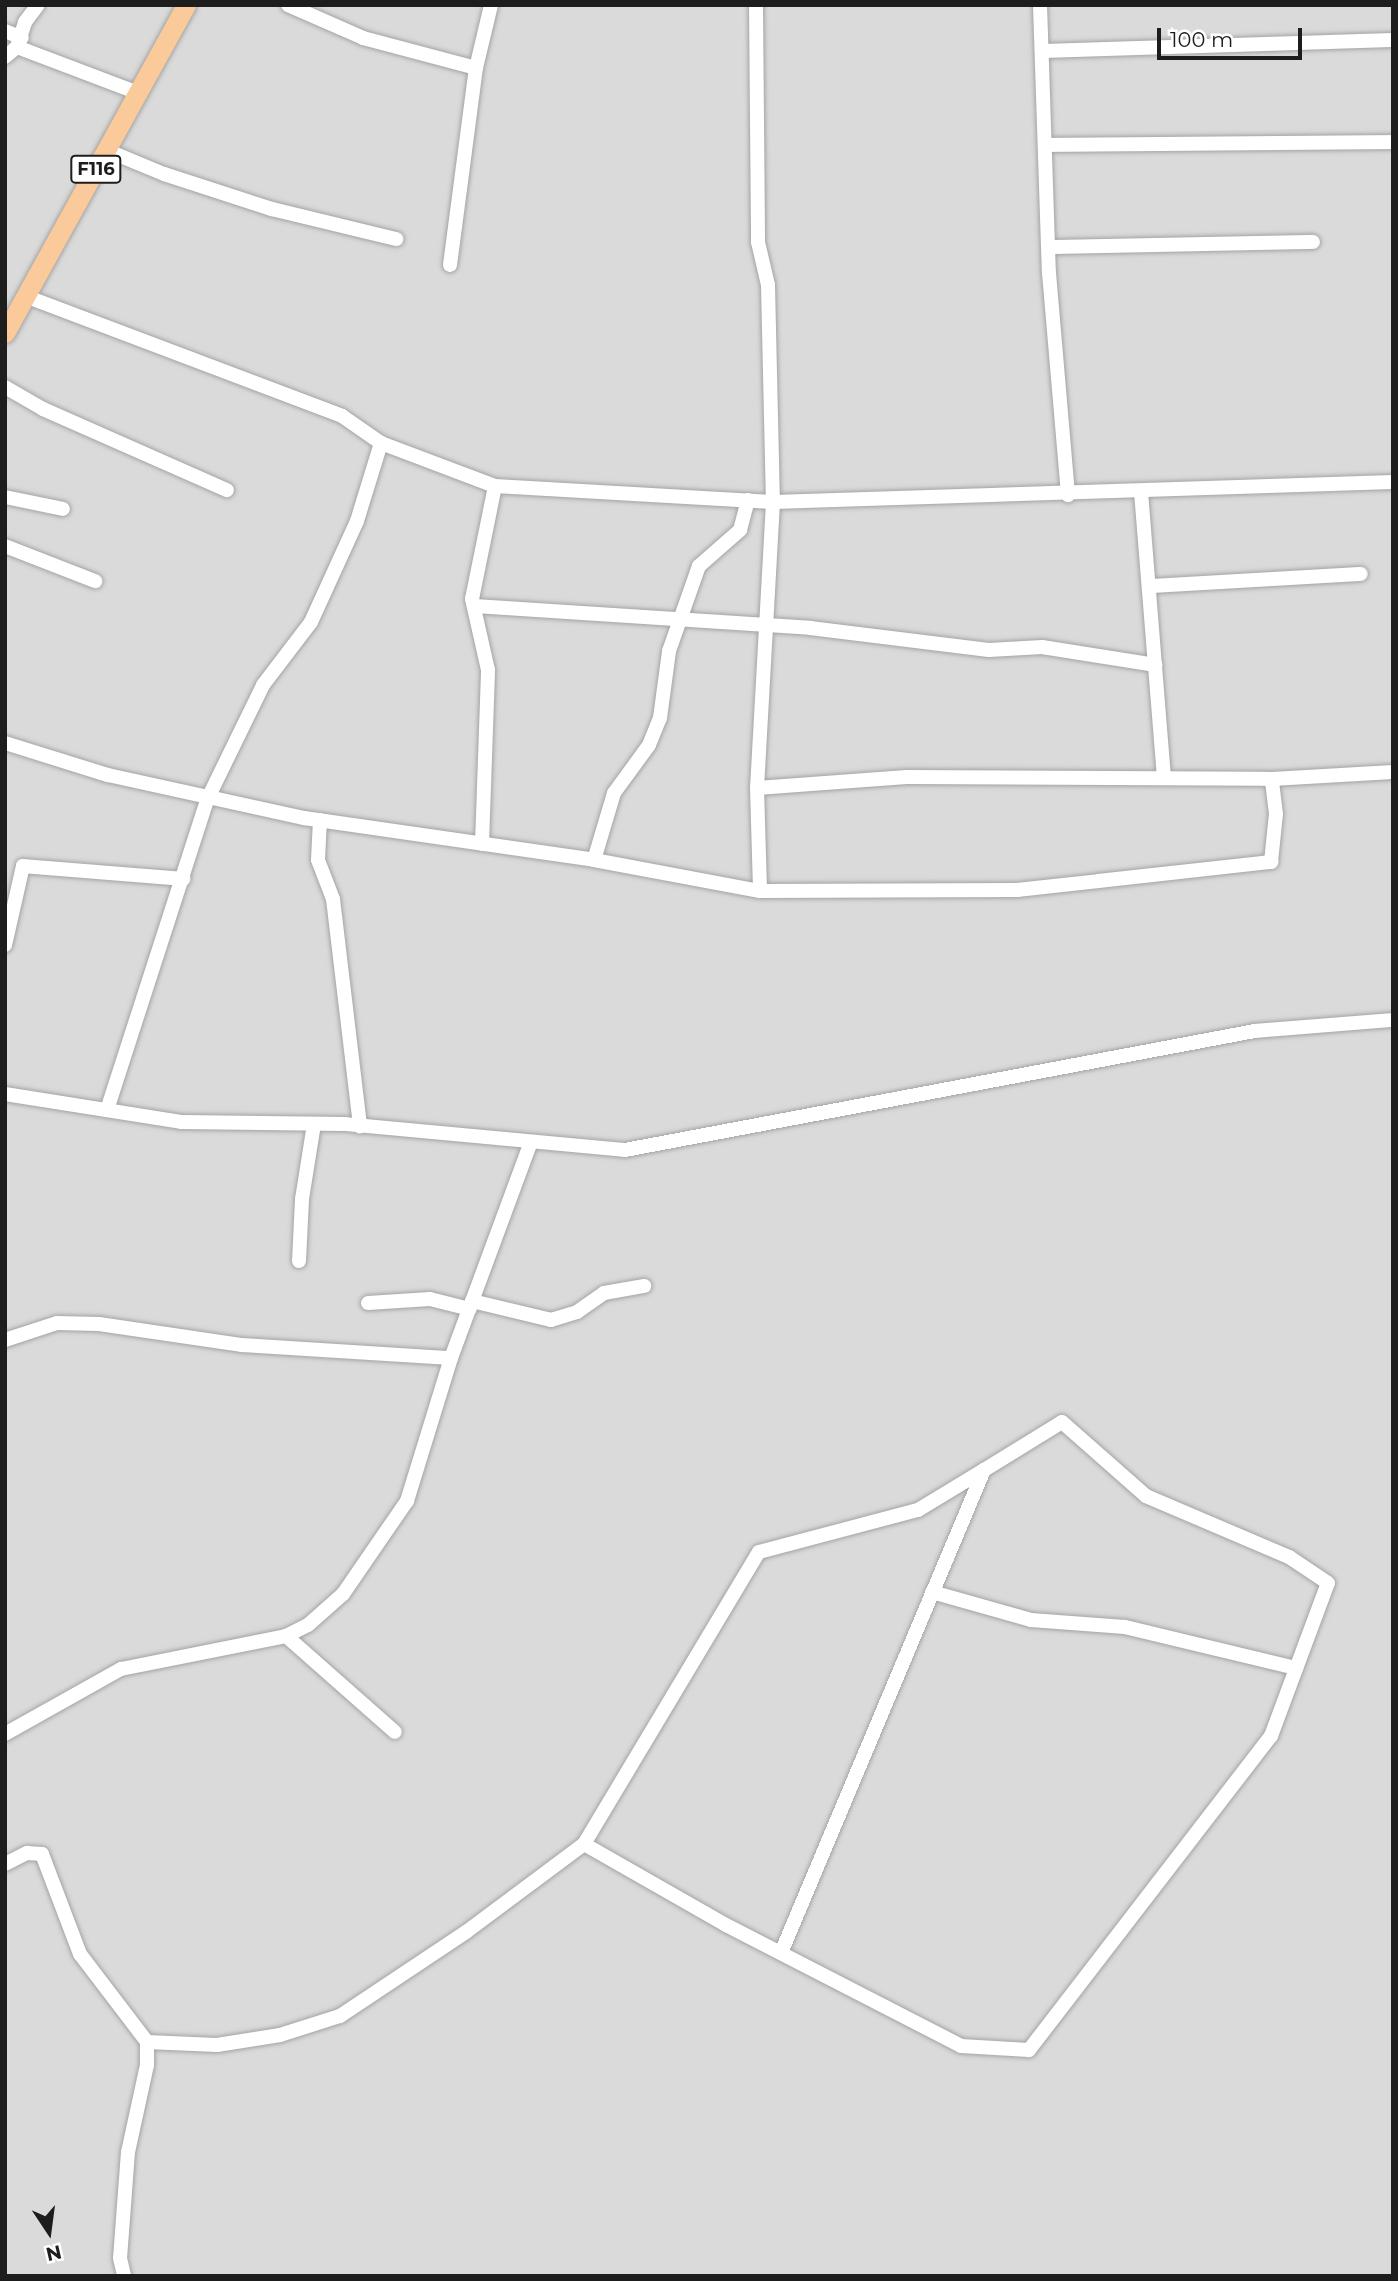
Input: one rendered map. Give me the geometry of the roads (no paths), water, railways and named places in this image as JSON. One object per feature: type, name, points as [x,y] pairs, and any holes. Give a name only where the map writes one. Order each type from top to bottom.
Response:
[{"type":"main road","name":"F116","points":[[8,321],[25,296],[186,5]]},
{"type":"street","points":[[5,57],[20,42],[25,22],[38,5]]},
{"type":"street","points":[[288,5],[363,38],[476,68]]},
{"type":"street","points":[[450,265],[476,68],[491,5]]},
{"type":"street","points":[[755,5],[758,242],[768,285],[773,502],[763,626],[757,788],[760,891]]},
{"type":"street","points":[[1040,5],[1048,247],[1068,495]]},
{"type":"street","points":[[5,31],[20,42],[138,93]]},
{"type":"street","points":[[1042,51],[1393,40]]},
{"type":"street","points":[[1045,145],[1393,142]]},
{"type":"street","points":[[106,150],[164,174],[272,209],[396,239]]},
{"type":"street","points":[[1048,247],[1313,242]]},
{"type":"street","points":[[25,296],[342,415],[382,443],[495,486],[773,502],[1068,495],[1393,482]]},
{"type":"street","points":[[5,387],[43,409],[227,490]]},
{"type":"street","points":[[107,1110],[208,798],[263,685],[311,622],[357,521],[382,443]]},
{"type":"street","points":[[482,844],[488,670],[474,606],[475,570],[495,486]]},
{"type":"street","points":[[1140,492],[1150,586],[1164,778]]},
{"type":"street","points":[[5,497],[63,509]]},
{"type":"street","points":[[594,860],[614,793],[649,745],[660,718],[669,651],[699,566],[740,530],[748,500]]},
{"type":"street","points":[[5,546],[95,582]]},
{"type":"street","points":[[1150,586],[1361,574]]},
{"type":"street","points":[[474,606],[763,626],[989,650],[1042,647],[1156,665]]},
{"type":"street","points":[[5,743],[108,775],[320,820],[594,860],[760,891],[1017,890],[1271,862],[1276,814],[1272,779]]},
{"type":"street","points":[[757,788],[907,777],[1272,779],[1393,772]]},
{"type":"street","points":[[320,820],[318,860],[333,899],[360,1126]]},
{"type":"street","points":[[5,945],[23,866],[34,863],[183,879]]},
{"type":"street","points":[[5,1094],[181,1122],[360,1126],[530,1144],[625,1150],[1255,1031],[1393,1020]]},
{"type":"street","points":[[299,1261],[302,1199],[314,1124]]},
{"type":"street","points":[[5,1734],[121,1669],[286,1636],[307,1625],[343,1594],[407,1501],[451,1358],[530,1144]]},
{"type":"street","points":[[368,1303],[430,1299],[551,1320],[577,1312],[604,1293],[644,1286]]},
{"type":"street","points":[[5,1340],[57,1322],[99,1324],[242,1345],[451,1358]]},
{"type":"street","points":[[147,2042],[217,2045],[280,2035],[340,2016],[466,1932],[584,1844],[759,1552],[918,1510],[1062,1422],[1146,1496],[1289,1558],[1328,1583],[1271,1736],[1029,2050],[961,2046],[781,1953],[584,1844]]},
{"type":"street","points":[[781,1953],[984,1470]]},
{"type":"street","points":[[932,1592],[1031,1620],[1125,1627],[1296,1668]]},
{"type":"street","points":[[286,1636],[395,1732]]},
{"type":"street","points":[[5,1864],[27,1853],[42,1854],[80,1954],[147,2042],[147,2065],[128,2152],[120,2258],[124,2276]]}]
